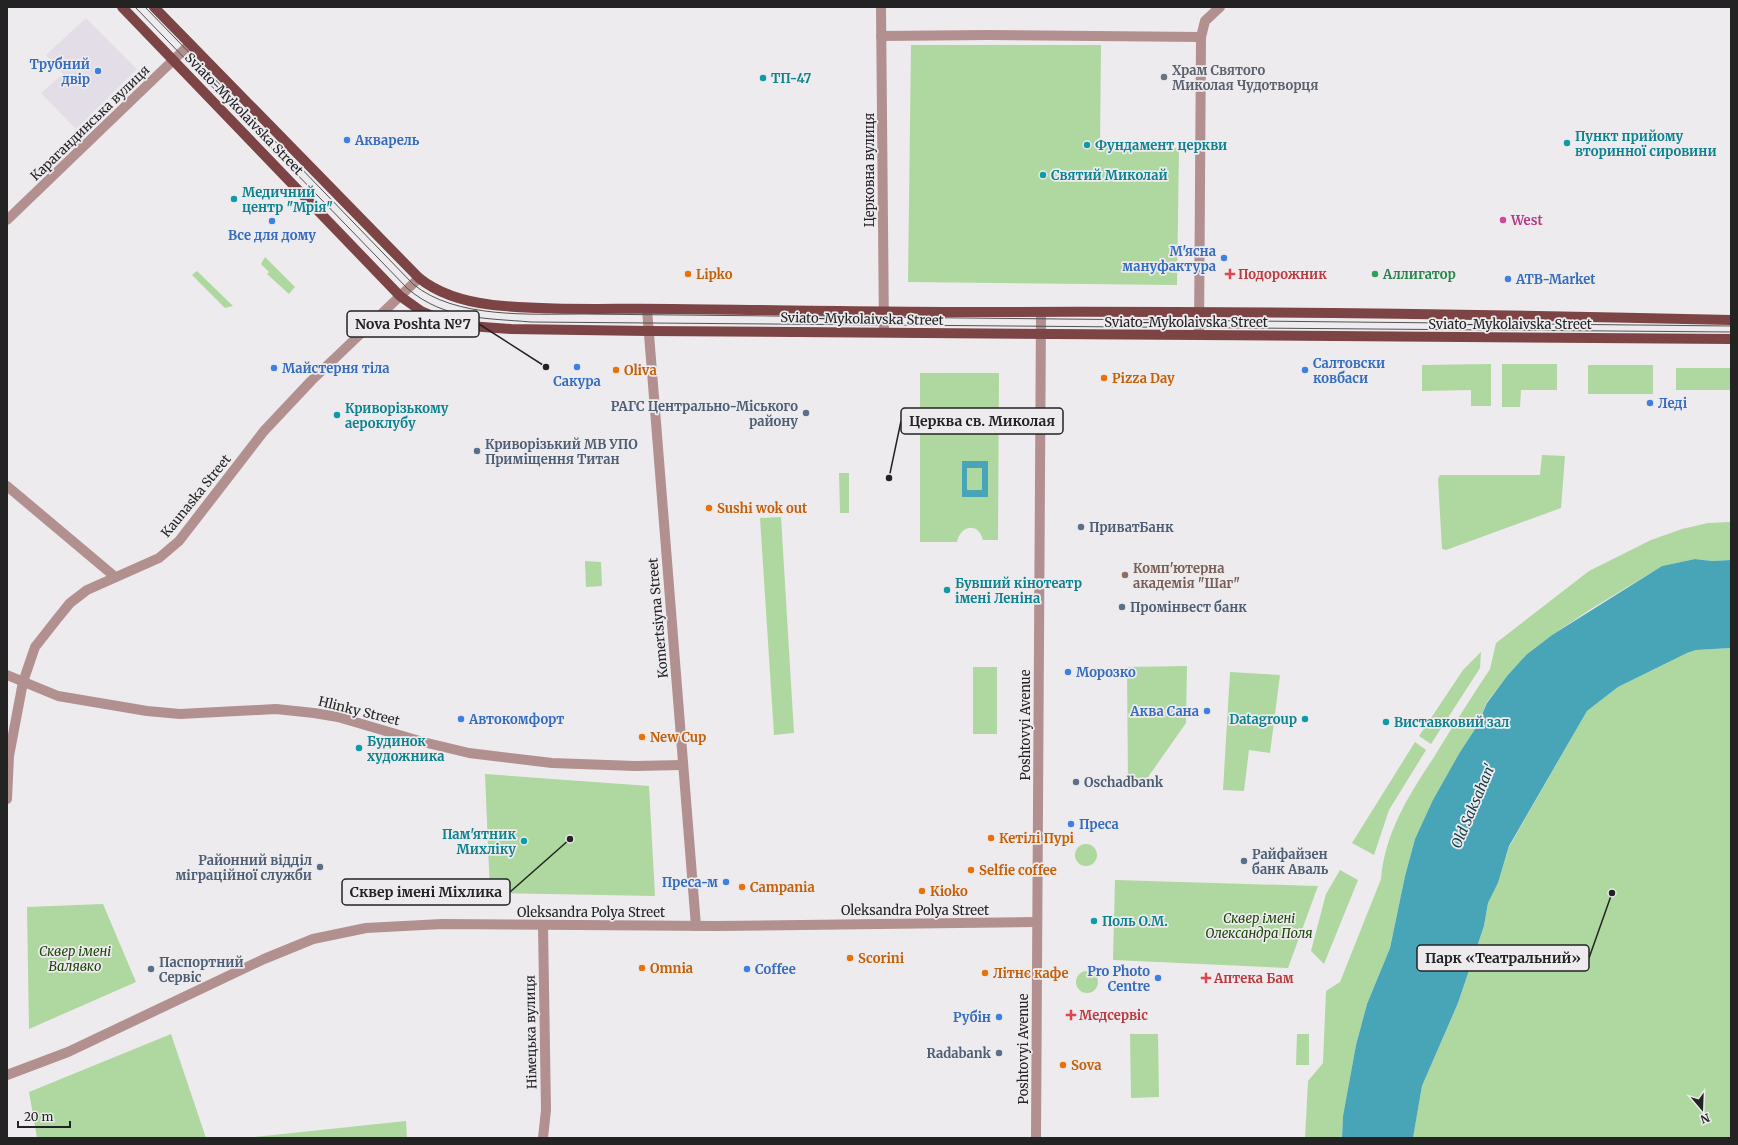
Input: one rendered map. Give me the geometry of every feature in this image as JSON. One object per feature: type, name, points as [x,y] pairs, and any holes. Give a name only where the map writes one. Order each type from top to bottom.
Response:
[{"type":"main road","name":"Sviato-Mykolaivska Street","points":[[122,7],[400,296],[421,311],[442,320],[469,326],[511,329],[648,331],[1731,339]]},
{"type":"main road","name":"Sviato-Mykolaivska Street","points":[[154,7],[419,278],[439,291],[492,305],[646,309],[884,312],[1199,313],[1731,320]]},
{"type":"street","name":"Церковна вулиця","points":[[881,7],[884,332]]},
{"type":"street","points":[[1199,335],[1201,37],[1206,21],[1220,7]]},
{"type":"street","points":[[881,36],[988,35],[1201,37]]},
{"type":"street","name":"Карагандинська вулиця","points":[[7,220],[190,44]]},
{"type":"street","name":"Kaunaska Street","points":[[7,799],[9,756],[23,682],[35,648],[70,603],[87,590],[114,576],[159,558],[179,541],[264,431],[315,378],[419,278]]},
{"type":"street","name":"Komertsiyna Street","points":[[646,309],[696,926]]},
{"type":"street","name":"Poshtovyi Avenue","points":[[1036,1138],[1041,312]]},
{"type":"street","points":[[7,486],[114,576]]},
{"type":"street","name":"Hlinky Street","points":[[7,676],[58,696],[154,711],[180,714],[276,709],[314,713],[338,717],[423,742],[486,755],[552,763],[634,766],[683,765]]},
{"type":"street","name":"Oleksandra Polya Street","points":[[7,1075],[68,1052],[264,959],[313,939],[344,931],[406,925],[696,926],[1037,922]]},
{"type":"street","name":"Німецька вулиця","points":[[543,925],[546,1110],[543,1138]]},
{"type":"shaded area","name":"Трубний двір","points":[[86,18],[137,69],[76,129],[41,93],[63,74],[46,55]]},
{"type":"green space","points":[[911,45],[1101,45],[1100,147],[1179,148],[1177,285],[908,282]]},
{"type":"green space","points":[[265,257],[295,287],[289,294],[267,274],[269,272],[261,264]]},
{"type":"green space","points":[[197,271],[233,306],[225,308],[192,275]]},
{"type":"green space","points":[[1491,364],[1491,406],[1471,406],[1471,390],[1422,391],[1422,365]]},
{"type":"green space","points":[[1502,364],[1557,364],[1557,390],[1521,390],[1520,407],[1502,407]]},
{"type":"green space","points":[[1588,365],[1653,365],[1653,394],[1588,394]]},
{"type":"green space","points":[[1676,368],[1731,368],[1731,390],[1676,390]]},
{"type":"green space","points":[[920,373],[999,373],[998,540],[983,540],[981,534],[977,530],[969,528],[962,532],[957,542],[920,542]]},
{"type":"green space","points":[[1542,455],[1565,456],[1561,508],[1446,550],[1442,549],[1438,479],[1440,475],[1540,475]]},
{"type":"green space","points":[[839,473],[849,473],[849,513],[840,513]]},
{"type":"green space","points":[[781,517],[794,733],[774,735],[760,518]]},
{"type":"green space","points":[[1731,522],[1731,560],[1712,561],[1695,559],[1662,566],[1591,609],[1552,635],[1526,655],[1507,676],[1487,702],[1477,726],[1460,752],[1415,839],[1405,876],[1390,948],[1367,1004],[1356,1045],[1343,1116],[1342,1138],[1305,1138],[1308,1081],[1323,1063],[1326,991],[1340,982],[1381,879],[1387,845],[1407,800],[1490,669],[1496,643],[1589,571],[1651,540],[1682,529],[1708,523]]},
{"type":"green space","points":[[585,561],[601,562],[602,586],[586,587]]},
{"type":"green space","points":[[1731,648],[1731,1138],[1413,1138],[1422,1086],[1458,1003],[1484,926],[1488,903],[1498,883],[1509,847],[1587,711],[1618,687],[1687,653],[1696,650]]},
{"type":"green space","points":[[1481,652],[1480,668],[1431,744],[1419,736],[1463,670]]},
{"type":"green space","points":[[1187,666],[1186,723],[1141,787],[1128,786],[1127,667]]},
{"type":"green space","points":[[973,667],[997,667],[997,734],[973,734]]},
{"type":"green space","points":[[1230,672],[1280,675],[1270,753],[1249,750],[1244,791],[1223,790]]},
{"type":"green space","points":[[1415,742],[1426,750],[1389,810],[1374,855],[1352,843]]},
{"type":"green space","points":[[485,774],[649,786],[655,896],[490,893]]},
{"type":"green space","points":[[1086,844],[1094,847],[1097,855],[1094,863],[1086,866],[1078,863],[1075,855],[1078,847]]},
{"type":"green space","points":[[1340,870],[1358,880],[1324,964],[1311,951],[1326,894]]},
{"type":"green space","name":"Сквер імені Олександра Поля","points":[[1115,880],[1318,886],[1288,968],[1113,960]]},
{"type":"green space","name":"Сквер імені Валявкo","points":[[103,904],[136,982],[29,1029],[27,907]]},
{"type":"green space","points":[[1087,971],[1095,974],[1098,982],[1095,990],[1087,993],[1079,990],[1076,982],[1079,974]]},
{"type":"green space","points":[[171,1034],[206,1138],[37,1138],[29,1092]]},
{"type":"green space","points":[[1130,1034],[1158,1034],[1159,1097],[1131,1098]]},
{"type":"green space","points":[[1297,1034],[1309,1034],[1309,1065],[1296,1065]]},
{"type":"green space","points":[[406,1121],[407,1138],[245,1138]]},
{"type":"water","points":[[962,461],[988,461],[988,497],[962,497]],"holes":[[[967,468],[982,468],[982,490],[967,490]]]},
{"type":"water","name":"Old Saksahan'","points":[[1695,559],[1712,561],[1731,560],[1731,648],[1696,650],[1687,653],[1618,687],[1587,711],[1509,846],[1498,883],[1488,903],[1484,926],[1458,1003],[1422,1086],[1413,1138],[1342,1138],[1343,1116],[1356,1045],[1367,1004],[1390,948],[1405,876],[1415,839],[1433,800],[1460,752],[1477,726],[1487,703],[1507,676],[1526,655],[1552,635],[1662,566]]},
{"type":"tram line","points":[[135,7],[408,289],[436,307],[466,316],[531,322],[1731,332]]},
{"type":"tram line","points":[[145,7],[413,284],[430,295],[450,303],[472,309],[517,314],[1731,326]]},
{"type":"place","name":"Трубний двір","points":[[98,71]]},
{"type":"place","name":"Храм Святого Миколая Чудотворця","points":[[1164,77]]},
{"type":"place","name":"ТП-47","points":[[763,78]]},
{"type":"place","name":"Акварель","points":[[347,140]]},
{"type":"place","name":"Пункт прийому вторинної сировини","points":[[1567,143]]},
{"type":"place","name":"Фундамент церкви","points":[[1087,145]]},
{"type":"place","name":"Святий Миколай","points":[[1043,175]]},
{"type":"place","name":"Медичний центр \"Мрія\"","points":[[234,199]]},
{"type":"place","name":"West","points":[[1503,220]]},
{"type":"place","name":"Все для дому","points":[[272,221]]},
{"type":"place","name":"М'ясна мануфактура","points":[[1224,258]]},
{"type":"place","name":"Lipko","points":[[688,274]]},
{"type":"place","name":"Подорожник","points":[[1230,274]]},
{"type":"place","name":"Аллигатор","points":[[1375,274]]},
{"type":"place","name":"ATB-Market","points":[[1508,279]]},
{"type":"place","name":"Nova Poshta №7","points":[[546,367]]},
{"type":"place","name":"Сакура","points":[[577,367]]},
{"type":"place","name":"Майстерня тіла","points":[[274,368]]},
{"type":"place","name":"Oliva","points":[[616,370]]},
{"type":"place","name":"Салтовски ковбаси","points":[[1305,370]]},
{"type":"place","name":"Pizza Day","points":[[1104,378]]},
{"type":"place","name":"Леді","points":[[1650,403]]},
{"type":"place","name":"РАГС Центрально-Міського району","points":[[806,413]]},
{"type":"place","name":"Криворізькому аероклубу","points":[[337,415]]},
{"type":"place","name":"Криворізький МВ УПО Приміщення Титан","points":[[477,451]]},
{"type":"place","name":"Церква св. Миколая","points":[[889,478]]},
{"type":"place","name":"Sushi wok out","points":[[709,508]]},
{"type":"place","name":"ПриватБанк","points":[[1081,527]]},
{"type":"place","name":"Комп'ютерна академія \"Шаг\"","points":[[1125,575]]},
{"type":"place","name":"Бувший кінотеатр імені Леніна","points":[[947,590]]},
{"type":"place","name":"Промінвест банк","points":[[1122,607]]},
{"type":"place","name":"Морозко","points":[[1068,672]]},
{"type":"place","name":"Аква Сана","points":[[1207,711]]},
{"type":"place","name":"Автокомфорт","points":[[461,719]]},
{"type":"place","name":"Datagroup","points":[[1305,719]]},
{"type":"place","name":"Виставковий зал","points":[[1386,722]]},
{"type":"place","name":"New Cup","points":[[642,737]]},
{"type":"place","name":"Будинок художника","points":[[359,748]]},
{"type":"place","name":"Oschadbank","points":[[1076,782]]},
{"type":"place","name":"Преса","points":[[1071,824]]},
{"type":"place","name":"Кетілі Пурі","points":[[991,838]]},
{"type":"place","name":"Сквер імені Міхлика","points":[[570,839]]},
{"type":"place","name":"Пам'ятник Михліку","points":[[524,841]]},
{"type":"place","name":"Райфайзен банк Аваль","points":[[1244,861]]},
{"type":"place","name":"Районний вiддiл мiграцiйної служби","points":[[320,867]]},
{"type":"place","name":"Selfie coffee","points":[[971,870]]},
{"type":"place","name":"Преса-м","points":[[726,882]]},
{"type":"place","name":"Campania","points":[[742,887]]},
{"type":"place","name":"Kioko","points":[[922,891]]},
{"type":"place","name":"Парк «Театральний»","points":[[1612,893]]},
{"type":"place","name":"Поль О.М.","points":[[1094,921]]},
{"type":"place","name":"Scorini","points":[[850,958]]},
{"type":"place","name":"Omnia","points":[[642,968]]},
{"type":"place","name":"Паспортний Сервіс","points":[[151,969]]},
{"type":"place","name":"Сoffee","points":[[747,969]]},
{"type":"place","name":"Літнє кафе","points":[[985,973]]},
{"type":"place","name":"Pro Photo Centre","points":[[1158,978]]},
{"type":"place","name":"Аптека Бам","points":[[1206,978]]},
{"type":"place","name":"Медсервіс","points":[[1071,1015]]},
{"type":"place","name":"Рубін","points":[[999,1017]]},
{"type":"place","name":"Radabank","points":[[999,1053]]},
{"type":"place","name":"Sova","points":[[1063,1065]]}]
